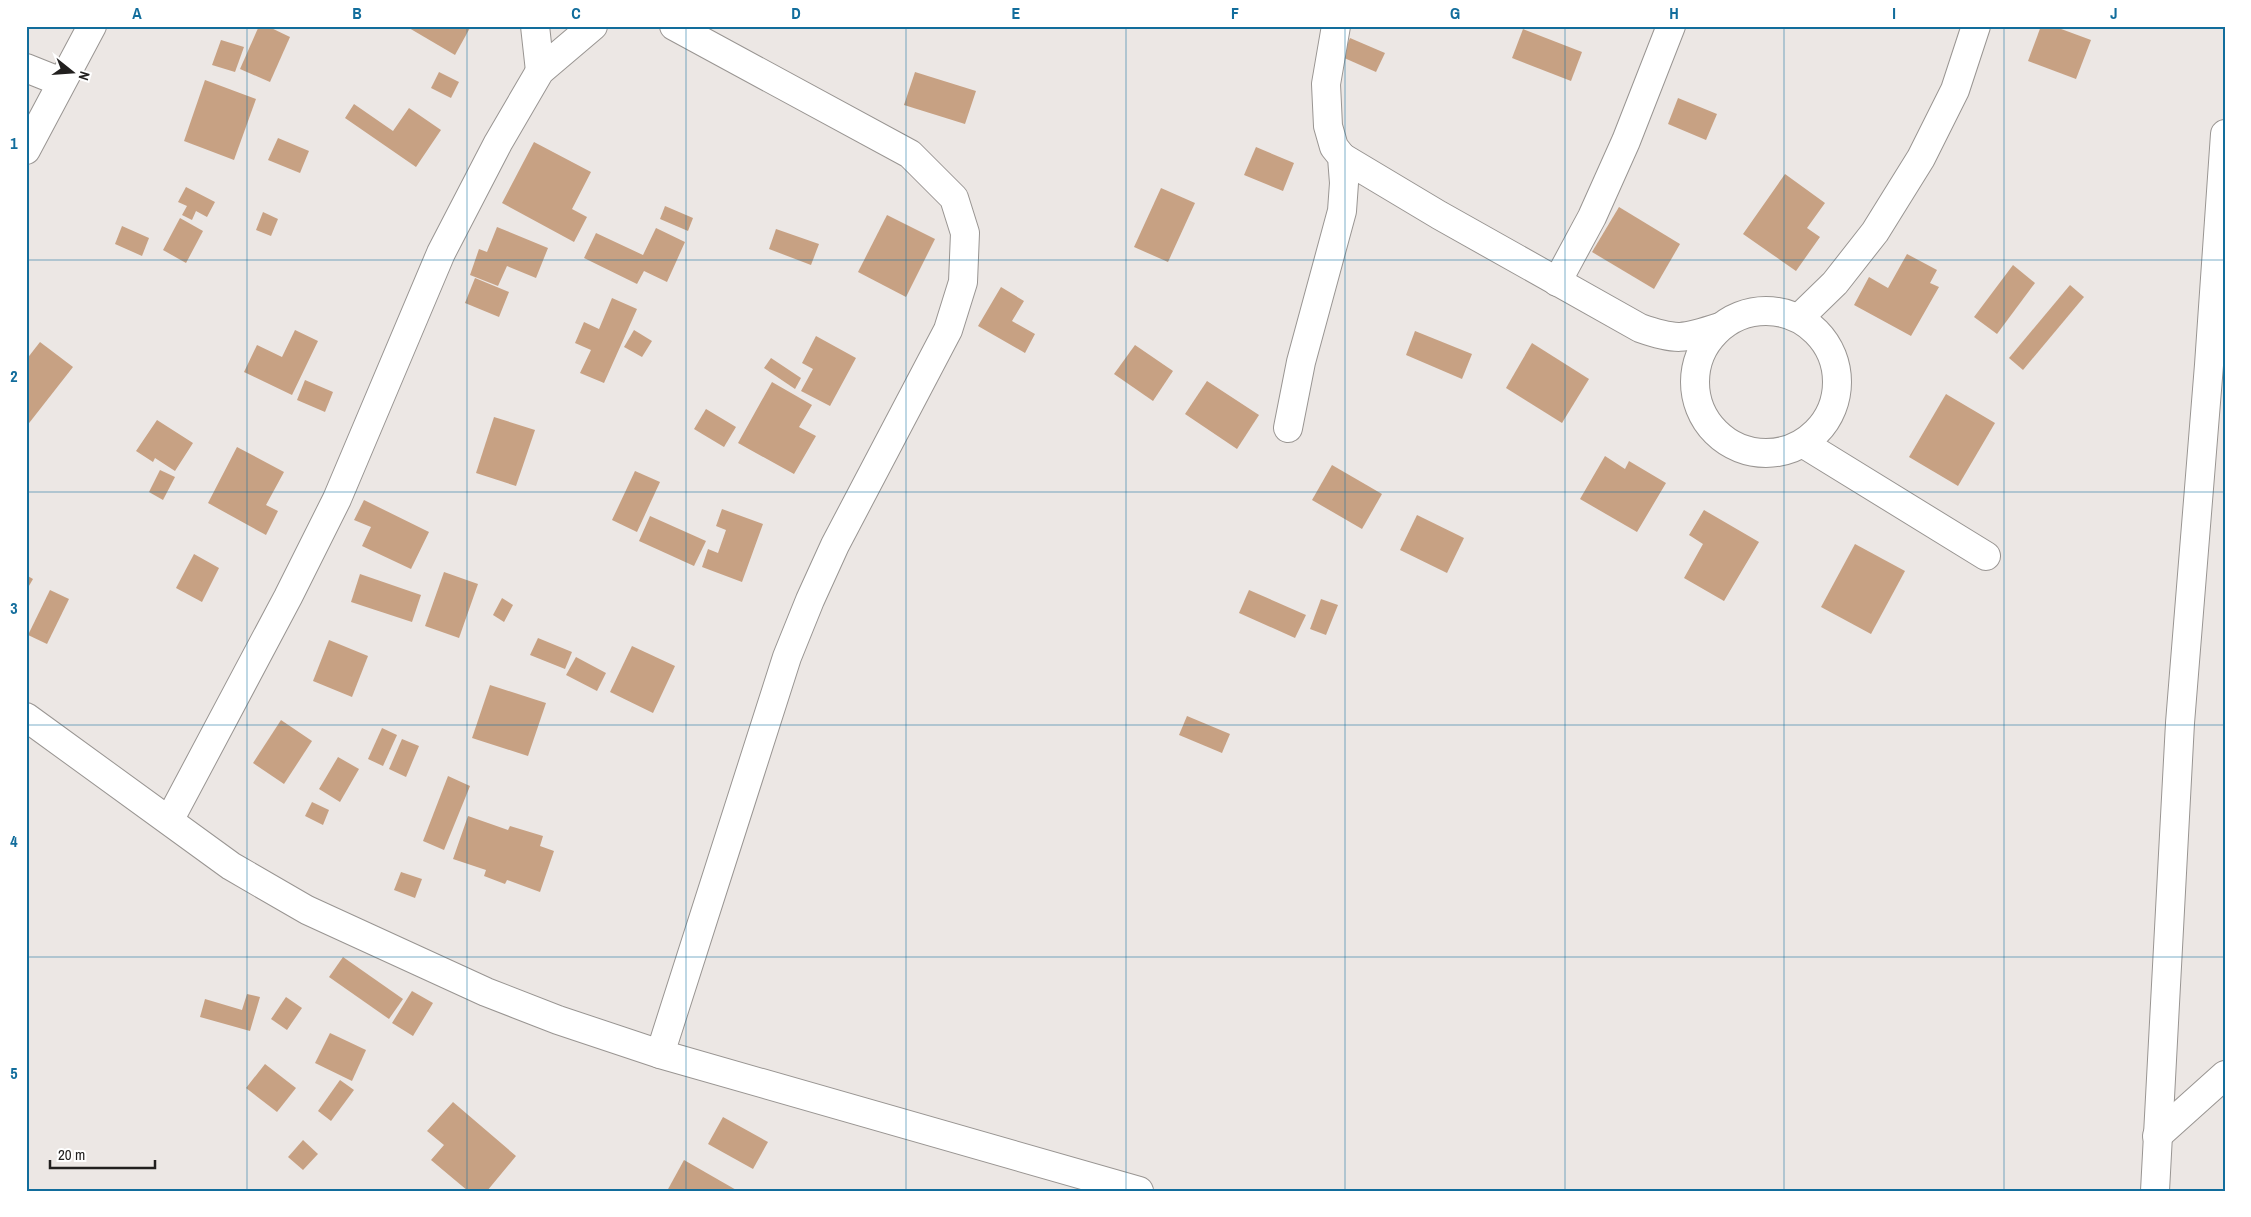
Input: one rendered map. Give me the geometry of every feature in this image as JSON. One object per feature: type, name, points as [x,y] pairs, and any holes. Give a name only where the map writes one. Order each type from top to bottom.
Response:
[{"type":"street","points":[[26,150],[92,26]]},
{"type":"street","points":[[534,26],[540,71]]},
{"type":"street","points":[[170,819],[279,614],[328,517],[441,253],[498,143],[540,71],[593,26]]},
{"type":"street","points":[[660,1054],[787,657],[810,600],[836,545],[948,330],[963,282],[965,233],[954,198],[910,154],[674,26]]},
{"type":"street","points":[[1336,26],[1326,84],[1328,126],[1334,147],[1342,157],[1557,282],[1640,328],[1668,338],[1692,336],[1720,327],[1738,316],[1759,311],[1779,312],[1799,318],[1816,330],[1829,346],[1838,372],[1836,400],[1825,425],[1804,444],[1779,453],[1752,454],[1728,444],[1708,425],[1697,400],[1695,374],[1703,348],[1720,327]]},
{"type":"street","points":[[1557,282],[1592,217],[1626,141],[1671,26]]},
{"type":"street","points":[[1799,318],[1835,282],[1875,232],[1921,158],[1955,90],[1976,26]]},
{"type":"street","points":[[26,68],[61,82]]},
{"type":"street","points":[[2155,1191],[2180,722],[2209,366],[2225,134]]},
{"type":"street","points":[[1288,428],[1301,362],[1342,211],[1344,183],[1342,157]]},
{"type":"street","points":[[1804,444],[1986,556]]},
{"type":"street","points":[[26,717],[170,819],[231,866],[307,910],[486,992],[558,1020],[660,1054],[1139,1191]]},
{"type":"street","points":[[2157,1136],[2225,1075]]},
{"type":"building","points":[[259,26],[267,26],[290,37],[270,82],[240,69]]},
{"type":"building","points":[[410,26],[471,26],[455,55],[409,28]]},
{"type":"building","points":[[2041,26],[2053,26],[2091,40],[2076,79],[2028,61]]},
{"type":"building","points":[[1523,29],[1582,52],[1571,81],[1512,58]]},
{"type":"building","points":[[1350,38],[1385,53],[1376,72],[1342,57]]},
{"type":"building","points":[[221,40],[244,47],[235,72],[212,65]]},
{"type":"building","points":[[439,72],[459,82],[451,98],[431,88]]},
{"type":"building","points":[[915,72],[976,91],[965,124],[904,105]]},
{"type":"building","points":[[205,80],[256,99],[234,160],[184,141]]},
{"type":"building","points":[[1678,98],[1717,114],[1706,140],[1668,124]]},
{"type":"building","points":[[354,104],[393,131],[409,108],[441,130],[416,167],[345,118]]},
{"type":"building","points":[[278,138],[309,151],[300,173],[268,160]]},
{"type":"building","points":[[534,142],[591,172],[572,209],[587,217],[574,242],[502,203]]},
{"type":"building","points":[[1256,147],[1294,163],[1283,191],[1244,175]]},
{"type":"building","points":[[1785,174],[1825,203],[1807,228],[1820,237],[1796,271],[1743,234]]},
{"type":"building","points":[[186,187],[215,202],[207,217],[196,211],[192,220],[182,215],[187,206],[178,202]]},
{"type":"building","points":[[1161,188],[1195,203],[1168,262],[1134,247]]},
{"type":"building","points":[[665,206],[693,218],[688,231],[660,219]]},
{"type":"building","points":[[1619,207],[1680,244],[1654,289],[1592,252]]},
{"type":"building","points":[[263,212],[278,219],[271,236],[256,230]]},
{"type":"building","points":[[887,215],[935,239],[906,297],[858,272]]},
{"type":"building","points":[[180,218],[203,231],[186,263],[163,250]]},
{"type":"building","points":[[122,226],[149,238],[142,256],[115,244]]},
{"type":"building","points":[[497,227],[548,248],[536,278],[507,266],[498,286],[470,275],[479,249],[487,252]]},
{"type":"building","points":[[656,228],[685,242],[667,282],[644,271],[637,284],[584,258],[596,233],[643,255]]},
{"type":"building","points":[[776,229],[819,244],[811,265],[769,249]]},
{"type":"building","points":[[1907,254],[1937,270],[1930,283],[1939,287],[1911,336],[1854,305],[1869,277],[1888,288]]},
{"type":"building","points":[[2013,265],[2035,283],[1997,334],[1974,317]]},
{"type":"building","points":[[475,278],[509,292],[499,317],[465,303]]},
{"type":"building","points":[[2070,285],[2084,297],[2023,370],[2009,358]]},
{"type":"building","points":[[1001,287],[1024,301],[1012,321],[1035,334],[1025,353],[978,326]]},
{"type":"building","points":[[612,298],[637,309],[604,383],[580,373],[591,350],[575,343],[584,322],[599,329]]},
{"type":"building","points":[[295,330],[318,341],[292,395],[244,372],[257,345],[282,357]]},
{"type":"building","points":[[634,330],[652,341],[642,357],[624,347]]},
{"type":"building","points":[[1415,331],[1472,354],[1462,379],[1406,355]]},
{"type":"building","points":[[816,336],[856,358],[830,406],[801,391],[813,369],[802,363]]},
{"type":"building","points":[[40,342],[73,367],[26,427],[26,360]]},
{"type":"building","points":[[1532,343],[1589,379],[1562,423],[1506,388]]},
{"type":"building","points":[[1135,345],[1173,371],[1153,401],[1114,374]]},
{"type":"building","points":[[771,358],[801,378],[795,389],[764,368]]},
{"type":"building","points":[[305,380],[333,392],[325,412],[297,400]]},
{"type":"building","points":[[1207,381],[1259,415],[1237,449],[1185,414]]},
{"type":"building","points":[[772,382],[812,405],[799,427],[816,436],[794,474],[738,443]]},
{"type":"building","points":[[1946,394],[1995,423],[1958,486],[1909,457]]},
{"type":"building","points":[[706,409],[736,427],[724,447],[694,429]]},
{"type":"building","points":[[494,417],[535,430],[516,486],[476,473]]},
{"type":"building","points":[[157,420],[193,443],[175,471],[155,458],[153,462],[136,451]]},
{"type":"building","points":[[237,447],[284,472],[266,505],[278,511],[266,535],[208,503]]},
{"type":"building","points":[[1605,456],[1625,469],[1629,461],[1666,483],[1637,532],[1580,499]]},
{"type":"building","points":[[1332,465],[1382,494],[1362,529],[1312,500]]},
{"type":"building","points":[[160,470],[175,477],[163,500],[149,492]]},
{"type":"building","points":[[635,471],[660,482],[637,532],[612,520]]},
{"type":"building","points":[[364,500],[429,532],[411,569],[362,546],[371,527],[354,520]]},
{"type":"building","points":[[722,509],[763,524],[742,582],[702,567],[708,549],[718,553],[726,530],[716,526]]},
{"type":"building","points":[[1704,510],[1759,542],[1724,601],[1684,578],[1703,544],[1689,535]]},
{"type":"building","points":[[1417,515],[1464,538],[1447,573],[1400,550]]},
{"type":"building","points":[[650,516],[706,541],[694,566],[639,541]]},
{"type":"building","points":[[1855,544],[1905,571],[1871,634],[1821,607]]},
{"type":"building","points":[[194,554],[219,568],[202,602],[176,588]]},
{"type":"building","points":[[444,572],[478,584],[459,638],[425,626]]},
{"type":"building","points":[[360,574],[421,595],[412,622],[351,602]]},
{"type":"building","points":[[26,575],[33,579],[26,591]]},
{"type":"building","points":[[50,590],[69,599],[47,644],[28,635]]},
{"type":"building","points":[[1249,590],[1306,615],[1295,638],[1239,613]]},
{"type":"building","points":[[502,598],[513,605],[504,622],[493,615]]},
{"type":"building","points":[[1321,599],[1338,605],[1326,635],[1310,629]]},
{"type":"building","points":[[538,638],[572,652],[565,669],[530,655]]},
{"type":"building","points":[[329,640],[368,656],[352,697],[313,681]]},
{"type":"building","points":[[632,646],[675,666],[653,713],[610,692]]},
{"type":"building","points":[[576,657],[606,673],[597,691],[566,675]]},
{"type":"building","points":[[490,685],[546,703],[528,756],[472,738]]},
{"type":"building","points":[[1187,716],[1230,734],[1222,753],[1179,735]]},
{"type":"building","points":[[281,720],[312,741],[284,784],[253,763]]},
{"type":"building","points":[[382,728],[397,735],[383,766],[368,759]]},
{"type":"building","points":[[402,739],[419,746],[406,777],[389,769]]},
{"type":"building","points":[[338,757],[359,769],[340,802],[319,789]]},
{"type":"building","points":[[448,776],[470,786],[444,850],[423,841]]},
{"type":"building","points":[[312,802],[329,810],[323,825],[305,816]]},
{"type":"building","points":[[468,816],[508,830],[510,826],[543,836],[540,846],[554,851],[540,892],[507,880],[505,884],[484,876],[486,870],[453,859]]},
{"type":"building","points":[[401,872],[422,879],[415,898],[394,890]]},
{"type":"building","points":[[343,957],[403,999],[389,1019],[329,977]]},
{"type":"building","points":[[412,991],[433,1003],[413,1036],[392,1023]]},
{"type":"building","points":[[247,994],[260,997],[250,1031],[200,1017],[205,999],[242,1010]]},
{"type":"building","points":[[286,997],[302,1008],[287,1030],[271,1019]]},
{"type":"building","points":[[330,1033],[366,1050],[352,1081],[315,1063]]},
{"type":"building","points":[[265,1064],[296,1088],[277,1112],[246,1088]]},
{"type":"building","points":[[340,1080],[354,1090],[331,1121],[318,1111]]},
{"type":"building","points":[[453,1102],[516,1156],[487,1191],[468,1191],[431,1160],[444,1145],[427,1131]]},
{"type":"building","points":[[723,1117],[768,1142],[753,1169],[708,1144]]},
{"type":"building","points":[[303,1140],[318,1154],[303,1170],[288,1157]]},
{"type":"building","points":[[684,1160],[738,1191],[667,1191]]}]
